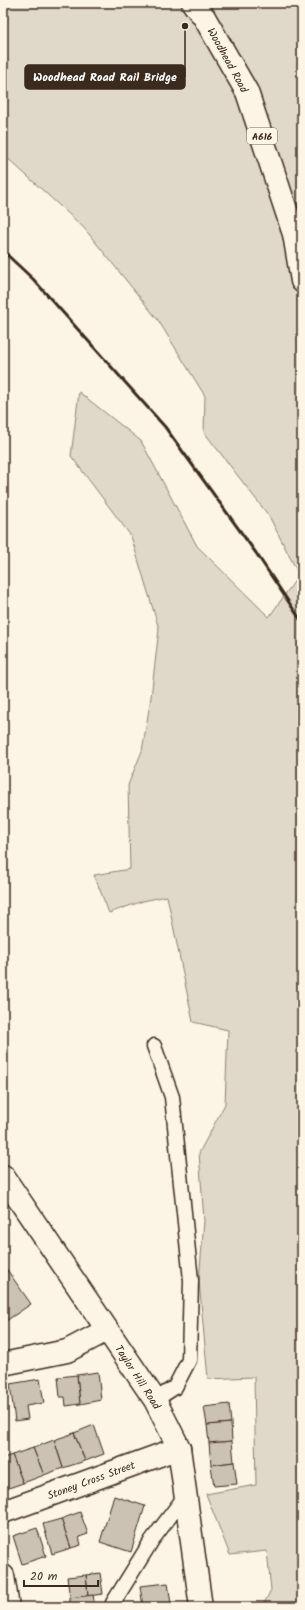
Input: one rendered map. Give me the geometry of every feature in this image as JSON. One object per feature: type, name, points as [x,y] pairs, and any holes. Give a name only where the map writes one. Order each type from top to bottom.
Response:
[{"type":"street","name":"Woodhead Road","points":[[193,3],[204,17],[247,92],[294,234],[302,282]]},
{"type":"street","name":"Taylor Hill Road","points":[[3,1176],[155,1400],[179,1448],[201,1607]]},
{"type":"street","points":[[3,1364],[67,1351],[108,1330]]},
{"type":"street","name":"Stoney Cross Street","points":[[3,1512],[179,1448]]},
{"type":"street","points":[[3,1576],[8,1607]]},
{"type":"lane","points":[[154,1046],[172,1097],[192,1280],[189,1360],[175,1387],[155,1400]]},
{"type":"lane","points":[[112,1607],[152,1540],[186,1495]]},
{"type":"shaded area","points":[[3,3],[302,3],[302,1607],[262,1607],[271,1590],[267,1551],[230,1555],[206,1494],[256,1485],[254,1377],[208,1379],[199,1281],[204,1221],[199,1153],[225,1104],[228,1030],[193,1022],[167,896],[143,901],[109,913],[94,875],[130,869],[128,785],[142,751],[151,697],[159,629],[131,536],[71,456],[79,392],[141,441],[197,546],[269,617],[299,575],[269,516],[204,432],[205,396],[158,320],[84,228],[3,154]]},
{"type":"building","points":[[3,1264],[31,1304],[3,1323]]},
{"type":"building","points":[[98,1372],[101,1400],[80,1404],[77,1375]]},
{"type":"building","points":[[77,1375],[80,1404],[66,1406],[65,1397],[60,1397],[58,1377]]},
{"type":"building","points":[[40,1379],[44,1403],[26,1406],[28,1419],[15,1421],[10,1384]]},
{"type":"building","points":[[229,1404],[231,1423],[207,1425],[204,1407]]},
{"type":"building","points":[[231,1423],[232,1441],[209,1443],[207,1425]]},
{"type":"building","points":[[94,1425],[104,1454],[85,1461],[74,1433]]},
{"type":"building","points":[[74,1433],[85,1461],[63,1468],[54,1440]]},
{"type":"building","points":[[54,1440],[63,1468],[44,1475],[33,1448]]},
{"type":"building","points":[[232,1441],[234,1462],[211,1465],[209,1443]]},
{"type":"building","points":[[33,1448],[44,1475],[23,1483],[12,1455]]},
{"type":"building","points":[[12,1455],[23,1483],[3,1490],[3,1458]]},
{"type":"building","points":[[234,1462],[237,1484],[214,1486],[211,1465]]},
{"type":"building","points":[[114,1496],[145,1506],[131,1552],[100,1542]]},
{"type":"building","points":[[80,1512],[88,1534],[79,1537],[81,1545],[71,1548],[61,1519]]},
{"type":"building","points":[[61,1519],[71,1548],[52,1554],[43,1524]]},
{"type":"building","points":[[37,1528],[46,1556],[22,1564],[13,1536]]},
{"type":"building","points":[[100,1573],[103,1594],[88,1596],[86,1575]]},
{"type":"building","points":[[86,1575],[88,1596],[70,1598],[67,1577]]},
{"type":"building","points":[[168,1583],[171,1604],[143,1607],[140,1586]]},
{"type":"building","points":[[93,1595],[95,1607],[70,1607],[70,1598]]},
{"type":"building","points":[[171,1604],[171,1607],[152,1607]]},
{"type":"railway","points":[[3,251],[33,279],[165,427],[256,553],[302,622]]},
{"type":"place","name":"Woodhead Road Rail Bridge","points":[[185,26]]}]
